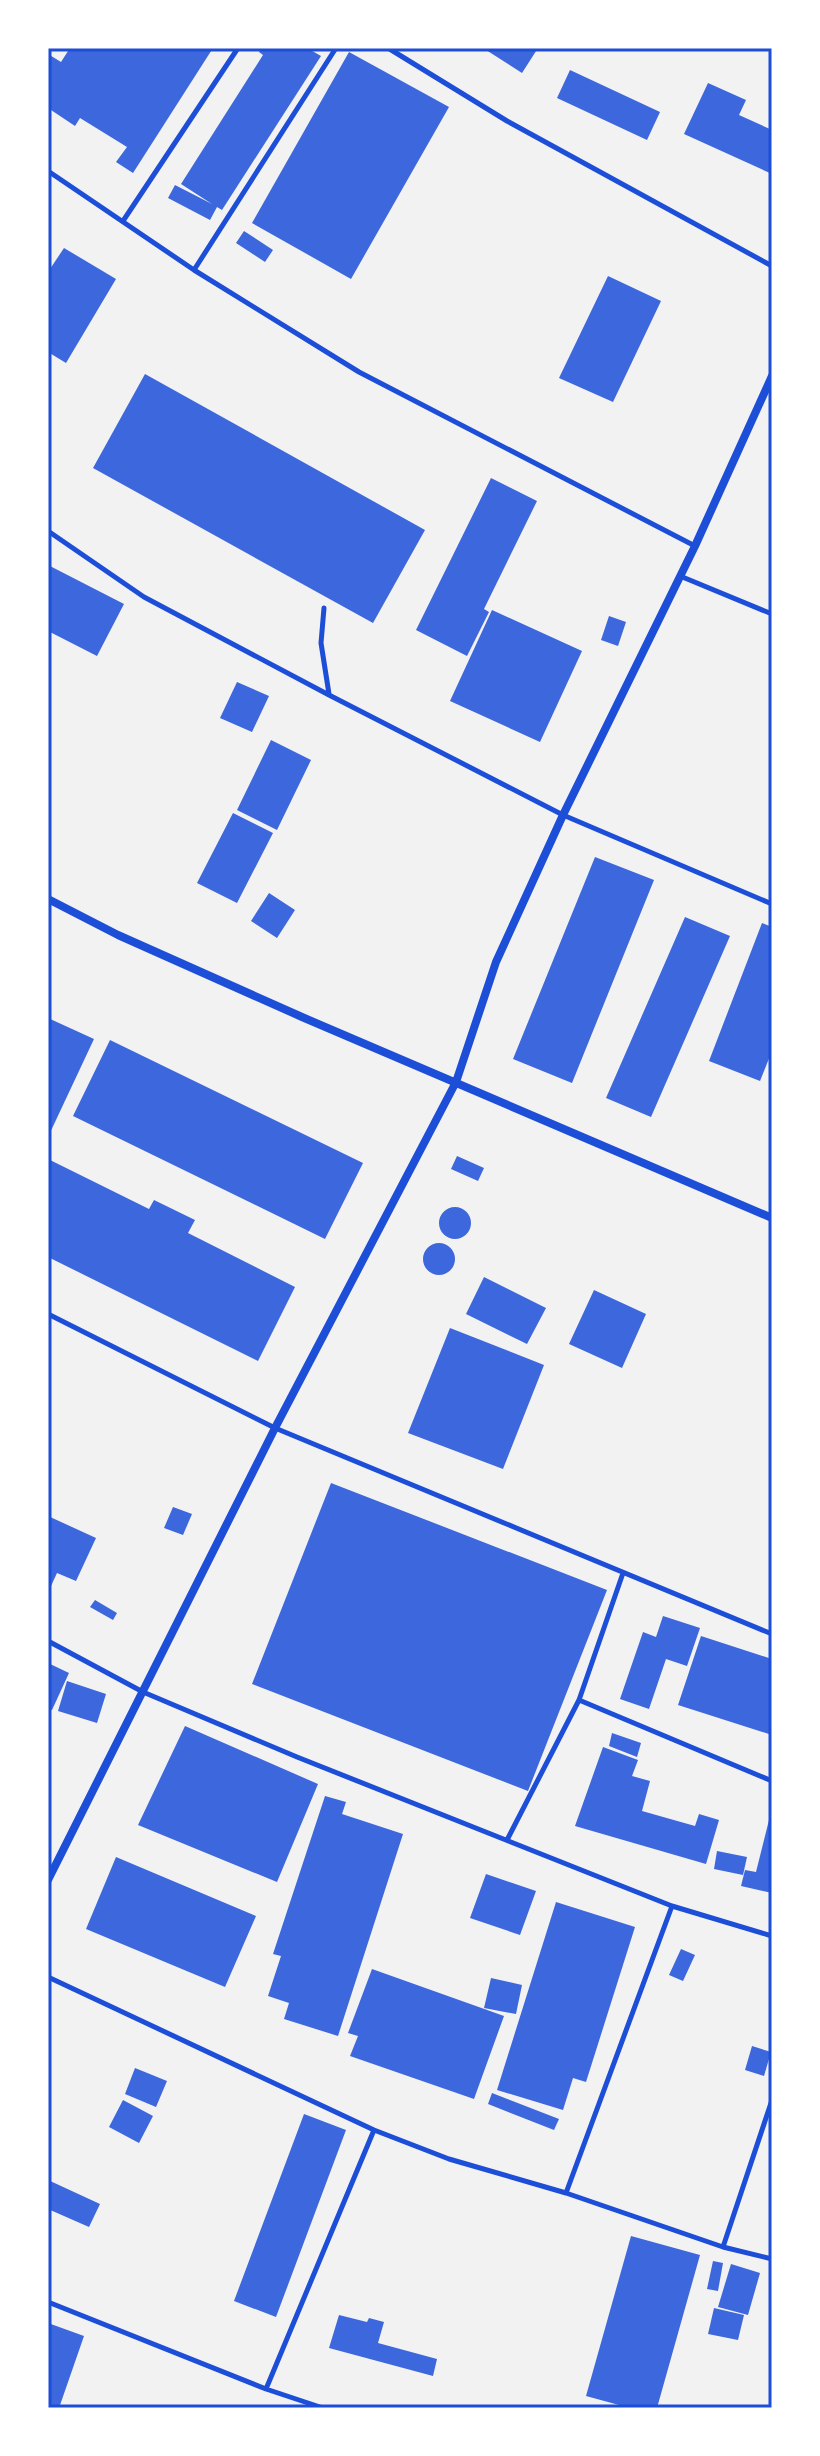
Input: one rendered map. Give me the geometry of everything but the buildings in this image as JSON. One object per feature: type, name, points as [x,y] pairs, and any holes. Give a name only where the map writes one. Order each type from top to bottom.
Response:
[{"type":"street","points":[[48,1880],[275,1428],[456,1082],[496,962],[563,815],[695,546],[772,376]]},
{"type":"street","points":[[48,899],[132,941],[772,1218]]},
{"type":"lane","points":[[123,221],[238,48]]},
{"type":"lane","points":[[194,270],[336,48]]},
{"type":"lane","points":[[388,48],[507,121],[772,266]]},
{"type":"lane","points":[[48,171],[194,270],[359,372],[695,546]]},
{"type":"lane","points":[[48,531],[144,597],[329,695],[563,815],[772,904]]},
{"type":"lane","points":[[680,576],[772,614]]},
{"type":"lane","points":[[324,608],[321,643],[329,695]]},
{"type":"lane","points":[[48,1314],[275,1428],[772,1634]]},
{"type":"lane","points":[[507,1840],[579,1700],[623,1573]]},
{"type":"lane","points":[[48,1641],[143,1692],[672,1906],[772,1936]]},
{"type":"lane","points":[[579,1700],[772,1781]]},
{"type":"lane","points":[[566,2193],[672,1906]]},
{"type":"lane","points":[[48,1977],[374,2130],[449,2159],[566,2193],[723,2247],[772,2259]]},
{"type":"lane","points":[[723,2247],[772,2100]]},
{"type":"lane","points":[[266,2389],[374,2130]]},
{"type":"lane","points":[[48,2302],[266,2389],[323,2408]]}]
